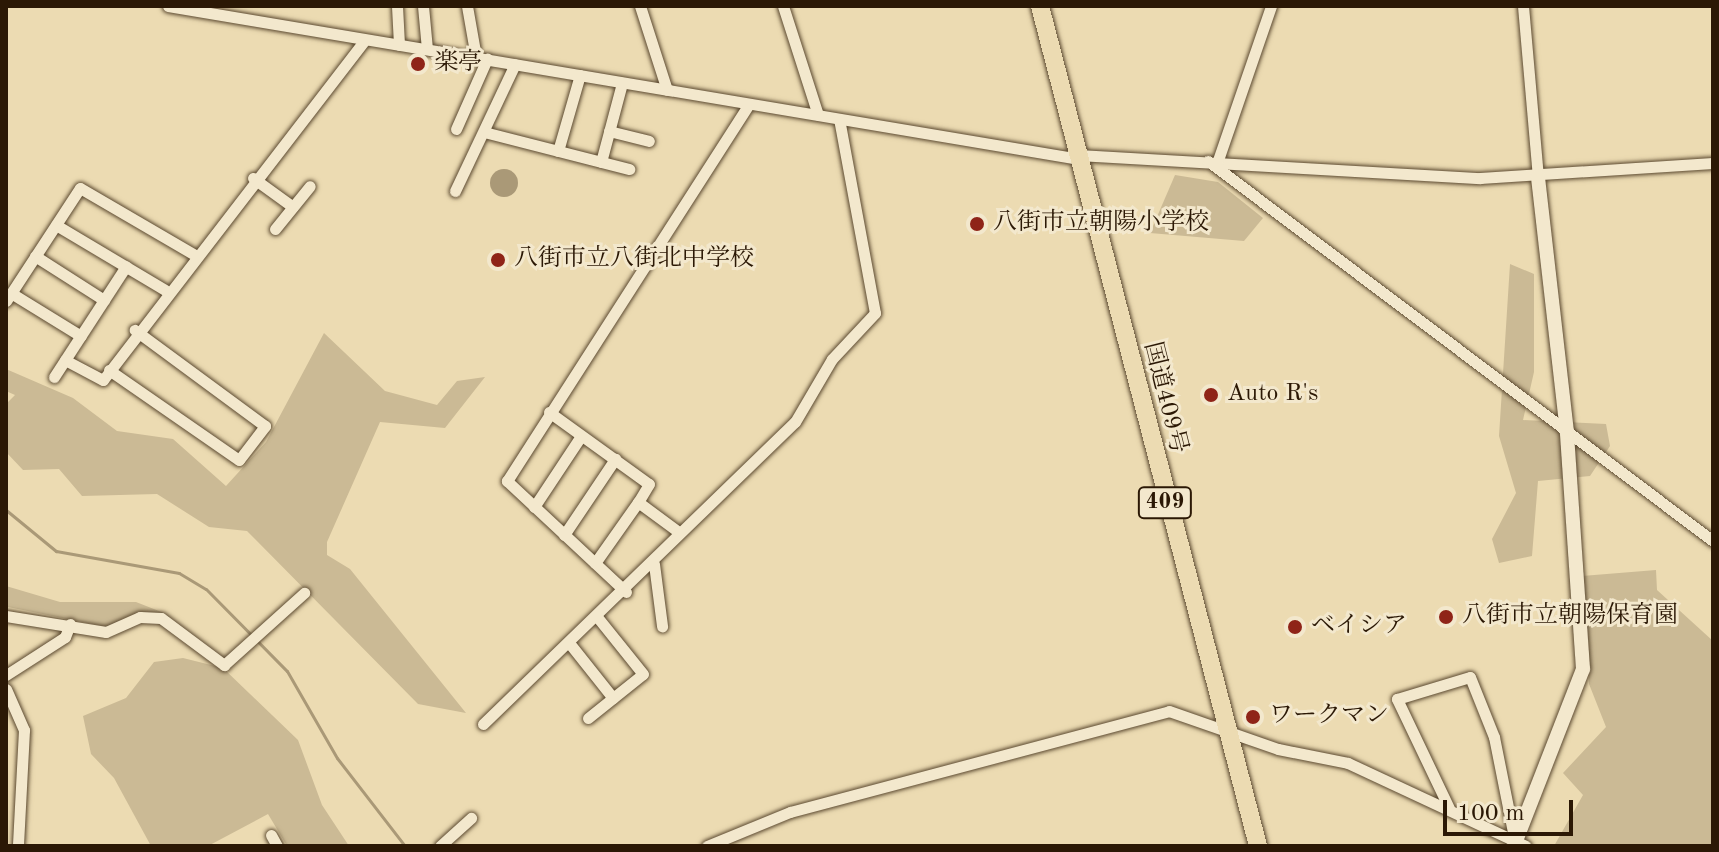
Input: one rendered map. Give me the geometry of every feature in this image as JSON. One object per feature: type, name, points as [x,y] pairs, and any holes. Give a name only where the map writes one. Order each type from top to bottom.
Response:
[{"type":"highway","name":"国道409号","points":[[1040,6],[1225,733],[1258,846]]},
{"type":"street","points":[[168,6],[1079,157],[1213,160],[1538,177],[1713,163]]},
{"type":"street","points":[[397,6],[399,45]]},
{"type":"street","points":[[423,6],[427,49]]},
{"type":"street","points":[[456,129],[482,58],[467,6]]},
{"type":"street","points":[[640,6],[667,90]]},
{"type":"street","points":[[783,6],[818,115]]},
{"type":"street","points":[[1213,160],[1271,6]]},
{"type":"street","points":[[1518,845],[1583,669],[1567,432],[1538,177],[1523,6]]},
{"type":"street","points":[[65,360],[103,380],[165,290],[365,40]]},
{"type":"street","points":[[455,191],[515,64]]},
{"type":"street","points":[[558,151],[580,75]]},
{"type":"street","points":[[601,162],[622,83]]},
{"type":"street","points":[[626,592],[507,481],[749,104]]},
{"type":"street","points":[[483,724],[626,592],[680,533],[795,422],[832,359],[875,313],[839,119]]},
{"type":"street","points":[[609,131],[649,141]]},
{"type":"street","points":[[484,132],[629,169]]},
{"type":"street","points":[[1213,160],[1713,541]]},
{"type":"street","points":[[253,178],[293,207]]},
{"type":"street","points":[[275,229],[310,186]]},
{"type":"street","points":[[81,336],[8,297],[80,188],[195,255]]},
{"type":"street","points":[[56,225],[165,290]]},
{"type":"street","points":[[35,256],[104,300]]},
{"type":"street","points":[[54,377],[126,266]]},
{"type":"street","points":[[109,370],[239,460],[265,426],[135,330]]},
{"type":"street","points":[[549,412],[649,484],[595,563]]},
{"type":"street","points":[[534,507],[581,436]]},
{"type":"street","points":[[564,535],[615,459]]},
{"type":"street","points":[[638,502],[680,533]]},
{"type":"street","points":[[654,564],[662,626]]},
{"type":"street","points":[[6,616],[106,632],[140,617],[161,618],[224,665],[304,593]]},
{"type":"street","points":[[588,718],[643,674],[598,618]]},
{"type":"street","points":[[6,675],[65,637],[70,624]]},
{"type":"street","points":[[570,644],[613,698]]},
{"type":"street","points":[[1449,808],[1397,699],[1470,677],[1494,737],[1518,845]]},
{"type":"street","points":[[6,689],[24,730],[18,846]]},
{"type":"street","points":[[707,846],[803,808],[1169,711],[1225,733],[1348,763],[1449,808],[1518,845]]},
{"type":"street","points":[[440,846],[471,818]]},
{"type":"shaded area","points":[[504,169],[514,173],[518,183],[514,193],[504,197],[494,193],[490,183],[494,173]]},
{"type":"shaded area","points":[[1175,175],[1218,182],[1263,218],[1244,241],[1150,233]]},
{"type":"shaded area","points":[[1510,264],[1534,274],[1534,372],[1523,420],[1606,424],[1610,446],[1590,476],[1538,481],[1532,556],[1499,563],[1492,539],[1516,493],[1499,436]]},
{"type":"shaded area","points":[[324,333],[385,391],[437,405],[457,381],[485,377],[445,428],[380,422],[327,542],[327,555],[350,569],[466,713],[418,704],[247,531],[209,527],[157,494],[82,496],[59,469],[23,470],[6,452],[6,404],[15,395],[6,391],[6,369],[73,398],[117,431],[173,439],[226,486],[266,442]]},
{"type":"shaded area","points":[[1656,570],[1657,590],[1713,641],[1713,846],[1554,846],[1583,795],[1563,773],[1606,727],[1589,684],[1582,576]]},
{"type":"shaded area","points":[[6,586],[60,602],[136,602],[164,613],[122,630],[8,607]]},
{"type":"shaded area","points":[[183,658],[223,668],[298,740],[322,805],[349,846],[287,846],[268,814],[208,846],[151,846],[114,778],[91,754],[83,716],[126,698],[154,662]]},
{"type":"waterway","points":[[6,510],[56,551],[179,573],[206,589],[287,671],[337,758],[405,846]]},
{"type":"place","name":"楽亭","points":[[418,64]]},
{"type":"place","name":"八街市立朝陽小学校","points":[[977,224]]},
{"type":"place","name":"八街市立八街北中学校","points":[[498,260]]},
{"type":"place","name":"Auto R's","points":[[1211,395]]},
{"type":"place","name":"八街市立朝陽保育園","points":[[1446,617]]},
{"type":"place","name":"ベイシア","points":[[1295,627]]},
{"type":"place","name":"ワークマン","points":[[1253,717]]}]
